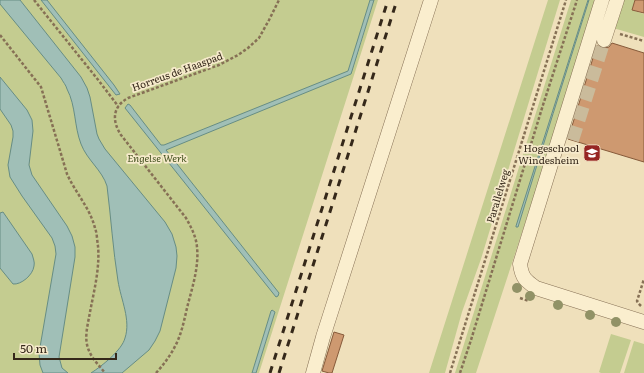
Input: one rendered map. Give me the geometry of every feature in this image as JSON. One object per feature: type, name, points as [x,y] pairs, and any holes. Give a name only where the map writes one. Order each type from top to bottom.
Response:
[{"type":"lane","points":[[313,373],[323,337],[431,0]]},
{"type":"lane","points":[[602,0],[520,264],[521,273],[526,281],[536,288],[644,322]]},
{"type":"lane","points":[[606,35],[617,0]]},
{"type":"path","points":[[34,0],[118,106],[115,116],[116,128],[186,218],[193,232],[197,245],[196,274],[178,340],[173,350],[156,373]]},
{"type":"path","name":"Horreus de Haaspad","points":[[118,106],[122,101],[130,97],[219,65],[248,48],[259,38],[279,0]]},
{"type":"path","name":"Parallelweg","points":[[450,373],[566,0]]},
{"type":"path","points":[[460,373],[577,0]]},
{"type":"path","points":[[606,35],[644,41]]},
{"type":"path","points":[[0,36],[41,87],[67,174],[95,228],[98,247],[98,267],[87,326],[87,343],[88,349],[94,360],[105,373]]},
{"type":"path","points":[[644,279],[638,301],[640,306],[644,307]]},
{"type":"green space","name":"Engelse Werk","points":[[0,0],[373,0],[352,73],[374,0],[378,0],[259,373],[256,373],[275,312],[273,311],[252,373],[0,373]]},
{"type":"green space","points":[[548,0],[560,0],[481,259],[462,312],[445,373],[429,373]]},
{"type":"green space","points":[[571,0],[588,0],[516,227],[518,227],[589,0],[596,0],[552,141],[476,373],[455,373]]},
{"type":"green space","points":[[622,0],[635,0],[632,10],[644,14],[644,37],[613,28]]},
{"type":"green space","points":[[611,334],[631,340],[620,373],[601,373],[599,372]]},
{"type":"green space","points":[[634,341],[644,344],[644,373],[624,373]]},
{"type":"water","points":[[0,0],[20,0],[81,77],[90,97],[99,139],[105,149],[165,222],[172,234],[176,247],[176,268],[160,331],[149,350],[122,373],[91,373],[116,353],[123,343],[127,331],[125,310],[116,269],[107,186],[102,175],[87,155],[81,144],[72,102],[61,78],[0,4]]},
{"type":"water","points":[[41,0],[47,0],[120,94],[116,95]]},
{"type":"water","points":[[370,0],[374,0],[351,74],[166,150],[279,293],[276,297],[125,108],[128,104],[130,105],[161,145],[164,145],[348,71]]},
{"type":"water","points":[[588,0],[518,227],[516,227],[516,226]]},
{"type":"water","points":[[0,77],[27,110],[32,120],[33,131],[29,165],[32,175],[67,226],[75,247],[75,257],[59,357],[62,368],[68,373],[43,373],[40,365],[39,353],[56,254],[55,246],[52,238],[10,177],[8,165],[13,131],[11,125],[0,109]]},
{"type":"water","points":[[3,212],[32,254],[34,262],[33,269],[29,276],[20,283],[16,284],[13,284],[0,268],[0,213]]},
{"type":"water","points":[[272,310],[275,312],[256,373],[252,373],[271,311]]},
{"type":"building","points":[[635,0],[644,0],[644,13],[632,10]]},
{"type":"building","points":[[612,43],[644,53],[644,162],[568,139],[597,45],[601,48],[605,48],[609,47]]},
{"type":"building","points":[[334,332],[344,335],[332,373],[329,373],[322,371]]},
{"type":"tunnel","points":[[572,140],[604,40]]},
{"type":"railway","points":[[270,373],[388,0]]},
{"type":"railway","points":[[279,373],[397,0]]},
{"type":"place","name":"Hogeschool Windesheim","points":[[592,153]]}]
